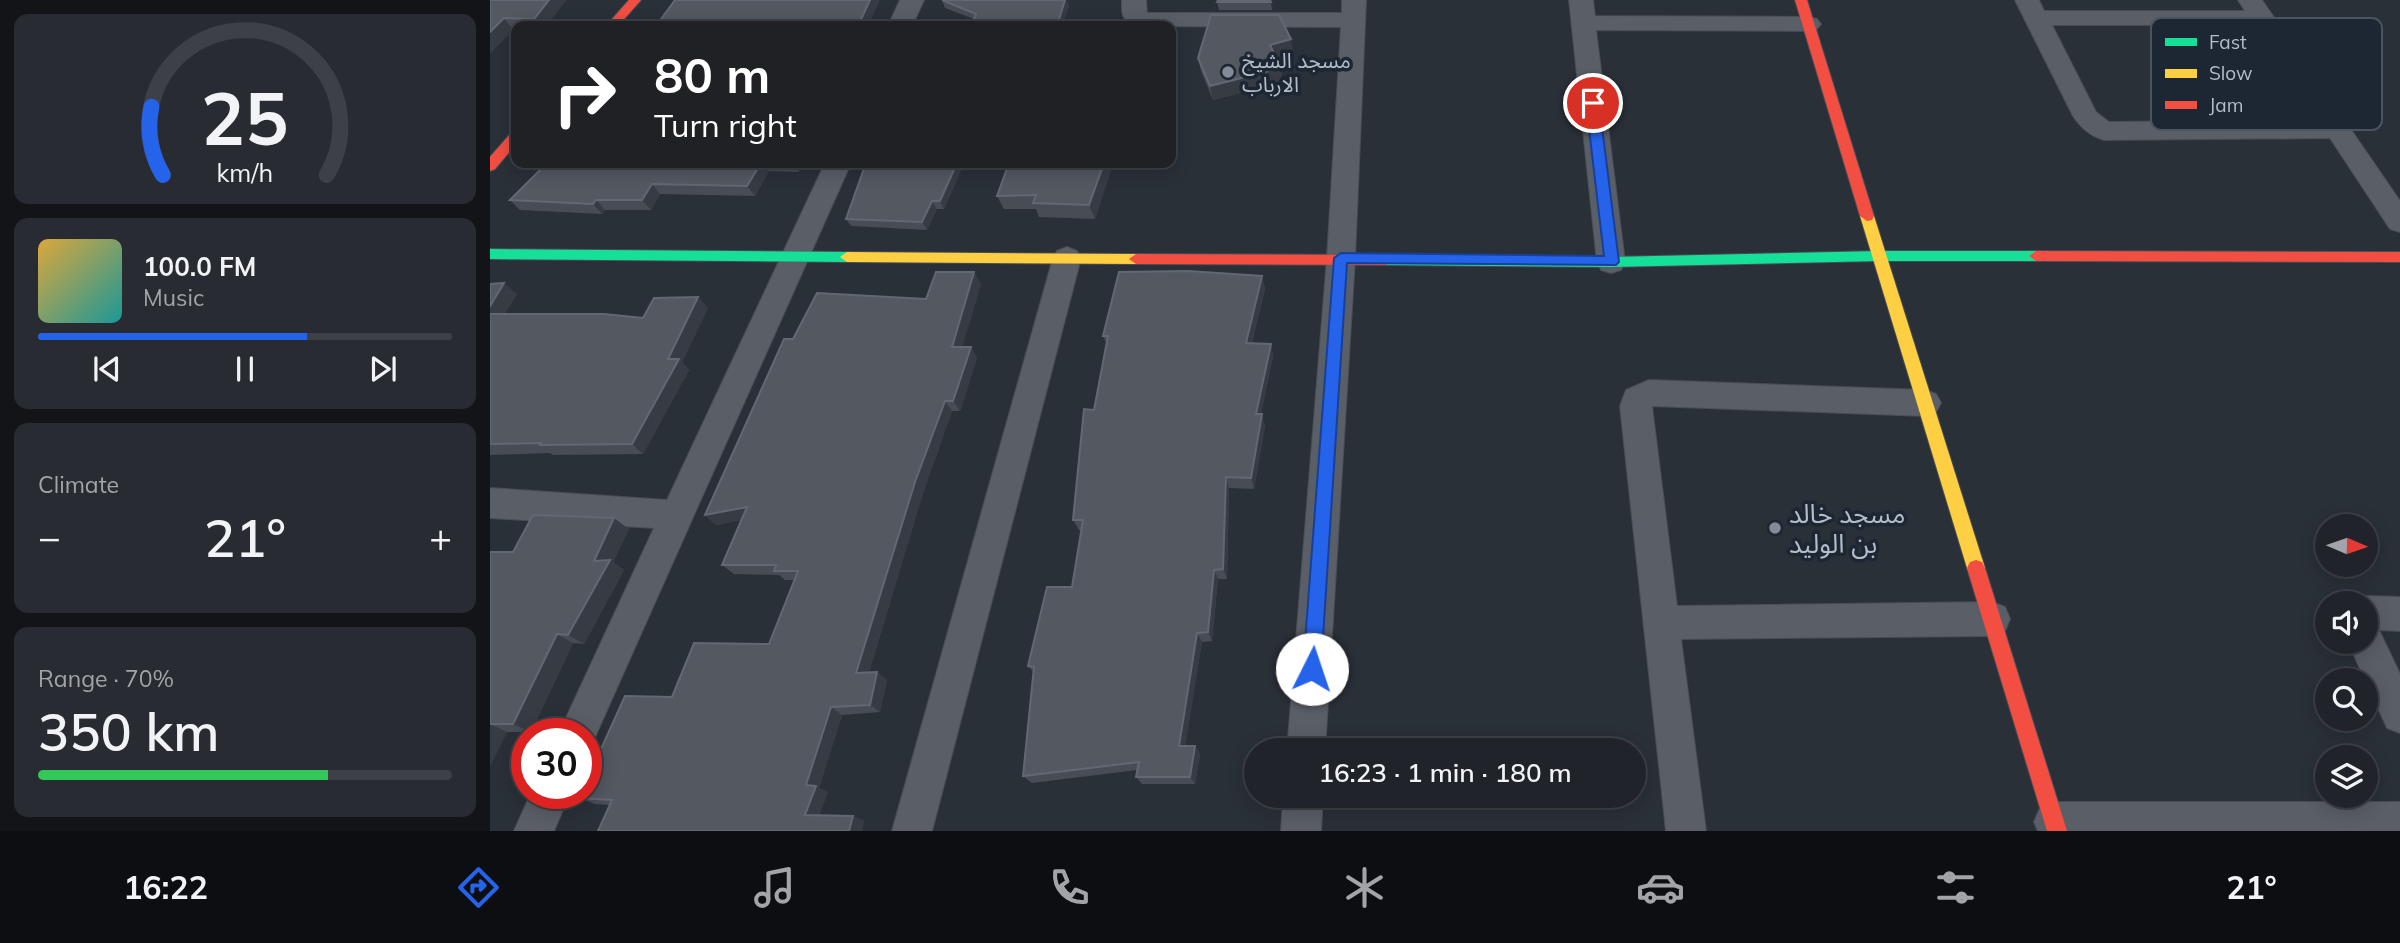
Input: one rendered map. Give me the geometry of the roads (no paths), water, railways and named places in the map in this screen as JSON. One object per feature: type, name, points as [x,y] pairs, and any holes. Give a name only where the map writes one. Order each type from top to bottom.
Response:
[{"type":"street","points":[[616,21],[635,0]]},
{"type":"street","points":[[902,21],[912,0]]},
{"type":"street","points":[[1134,0],[1133,16],[1145,20],[1353,10],[1341,258],[1307,738]]},
{"type":"street","points":[[1801,0],[2056,827],[2400,822]]},
{"type":"street","points":[[2220,130],[2104,131],[2086,116],[2031,9],[2256,9]]},
{"type":"street","points":[[1611,262],[1582,11],[1809,24]]},
{"type":"street","points":[[2338,130],[2400,222]]},
{"type":"street","points":[[490,166],[511,142]]},
{"type":"street","points":[[585,718],[836,168]]},
{"type":"street","points":[[490,254],[1611,262],[1880,257],[2400,257]]},
{"type":"street","points":[[912,831],[1067,258]]},
{"type":"street","points":[[1686,831],[1636,406],[1640,395],[1925,403]]},
{"type":"street","points":[[490,503],[677,515]]},
{"type":"street","points":[[2378,613],[2400,614]]},
{"type":"street","points":[[1661,623],[1992,619]]},
{"type":"street","points":[[2372,654],[2400,715]]},
{"type":"street","points":[[1301,831],[1302,808]]},
{"type":"street","points":[[534,831],[544,809]]},
{"type":"place","name":"مسجد الشيخ الارباب","points":[[1228,72]]},
{"type":"place","name":"مسجد خالد بن الوليد","points":[[1775,528]]}]
